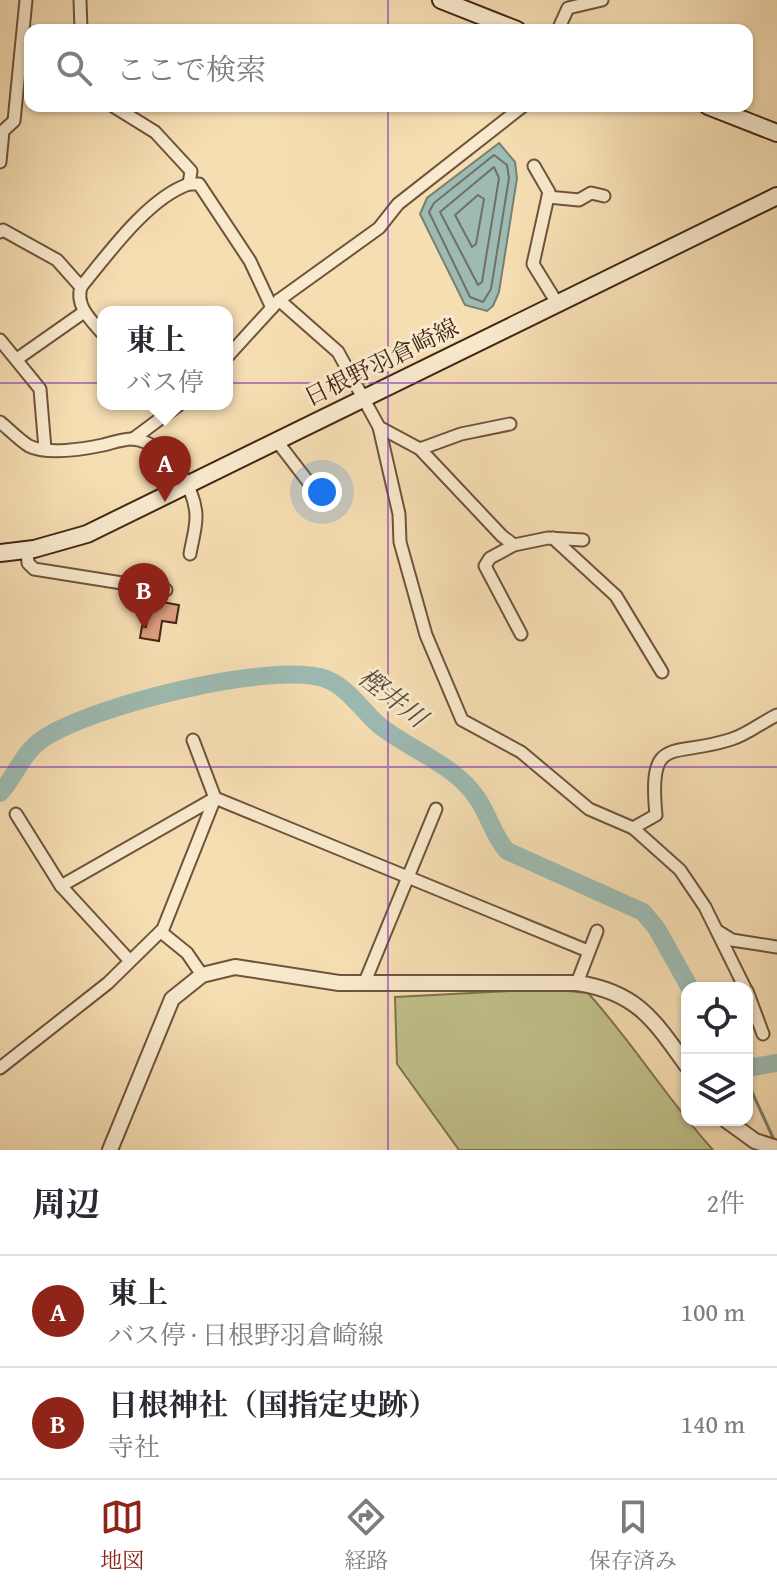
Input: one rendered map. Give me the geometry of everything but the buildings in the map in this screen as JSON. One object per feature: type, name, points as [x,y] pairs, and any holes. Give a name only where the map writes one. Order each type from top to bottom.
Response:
[{"type":"main road","points":[[441,0],[502,24]]},
{"type":"main road","points":[[723,112],[777,133]]},
{"type":"main road","name":"日根野羽倉崎線","points":[[0,553],[27,550],[87,534],[776,198]]},
{"type":"street","points":[[0,162],[3,131],[14,121],[26,0]]},
{"type":"street","points":[[80,0],[81,24]]},
{"type":"street","points":[[561,24],[568,8],[602,0]]},
{"type":"street","points":[[122,112],[163,140],[191,171],[189,184]]},
{"type":"street","points":[[233,351],[276,304],[379,228],[398,204],[515,112]]},
{"type":"street","points":[[534,166],[549,192],[533,264],[557,303]]},
{"type":"street","points":[[97,327],[84,312],[78,296],[81,287],[126,233],[175,189],[199,184],[276,304],[338,352],[379,427],[399,514],[400,542],[419,609],[462,720],[521,752],[589,809],[633,828],[680,870],[718,931],[742,982]]},
{"type":"street","points":[[548,197],[579,200],[591,193],[604,196]]},
{"type":"street","points":[[0,232],[3,230],[57,260],[81,287]]},
{"type":"street","points":[[17,359],[84,312]]},
{"type":"street","points":[[0,340],[40,389],[45,449]]},
{"type":"street","points":[[0,422],[29,446],[45,449],[89,448],[133,439],[172,410]]},
{"type":"street","points":[[420,449],[461,434],[510,424]]},
{"type":"street","points":[[379,427],[420,449],[514,545]]},
{"type":"street","points":[[133,439],[156,449],[187,484],[196,519],[190,554]]},
{"type":"street","points":[[276,440],[323,501]]},
{"type":"street","points":[[553,538],[616,596],[662,672]]},
{"type":"street","points":[[521,634],[485,566],[490,558],[514,545],[553,538],[583,540]]},
{"type":"street","points":[[27,550],[28,563],[34,569],[166,590]]},
{"type":"street","points":[[633,828],[656,815],[653,778],[663,756],[673,750],[734,739],[777,715]]},
{"type":"street","points":[[0,1068],[71,1014],[161,932],[215,798],[193,740]]},
{"type":"street","points":[[215,798],[588,951]]},
{"type":"street","points":[[61,886],[215,798]]},
{"type":"street","points":[[364,984],[436,809]]},
{"type":"street","points":[[16,814],[61,886],[130,961]]},
{"type":"street","points":[[577,983],[597,931]]},
{"type":"street","points":[[718,931],[732,940],[777,947]]},
{"type":"street","points":[[161,932],[187,953],[202,975]]},
{"type":"street","points":[[110,1150],[172,999],[202,975],[235,967],[364,984],[577,983],[614,990],[648,1013],[681,1058]]},
{"type":"street","points":[[753,1008],[763,1034]]},
{"type":"street","points":[[734,1126],[755,1141],[777,1148]]},
{"type":"green space","points":[[547,989],[588,993],[681,1111],[681,1126],[693,1126],[713,1150],[459,1150],[397,1064],[395,997]]},
{"type":"water","points":[[499,143],[515,162],[517,178],[499,292],[493,306],[487,311],[465,305],[420,214],[427,198]]},
{"type":"waterway","name":"樫井川","points":[[0,793],[28,752],[40,741],[96,714],[136,701],[224,681],[300,675],[326,679],[348,694],[380,726],[445,767],[468,786],[507,851],[643,912],[657,929],[687,982]]},
{"type":"waterway","name":"樫井川","points":[[753,1067],[777,1063]]},
{"type":"waterway","points":[[753,1094],[775,1142]]},
{"type":"place","name":"東上","points":[[165,502]]},
{"type":"place","name":"日根神社（国指定史跡）","points":[[144,629]]}]
